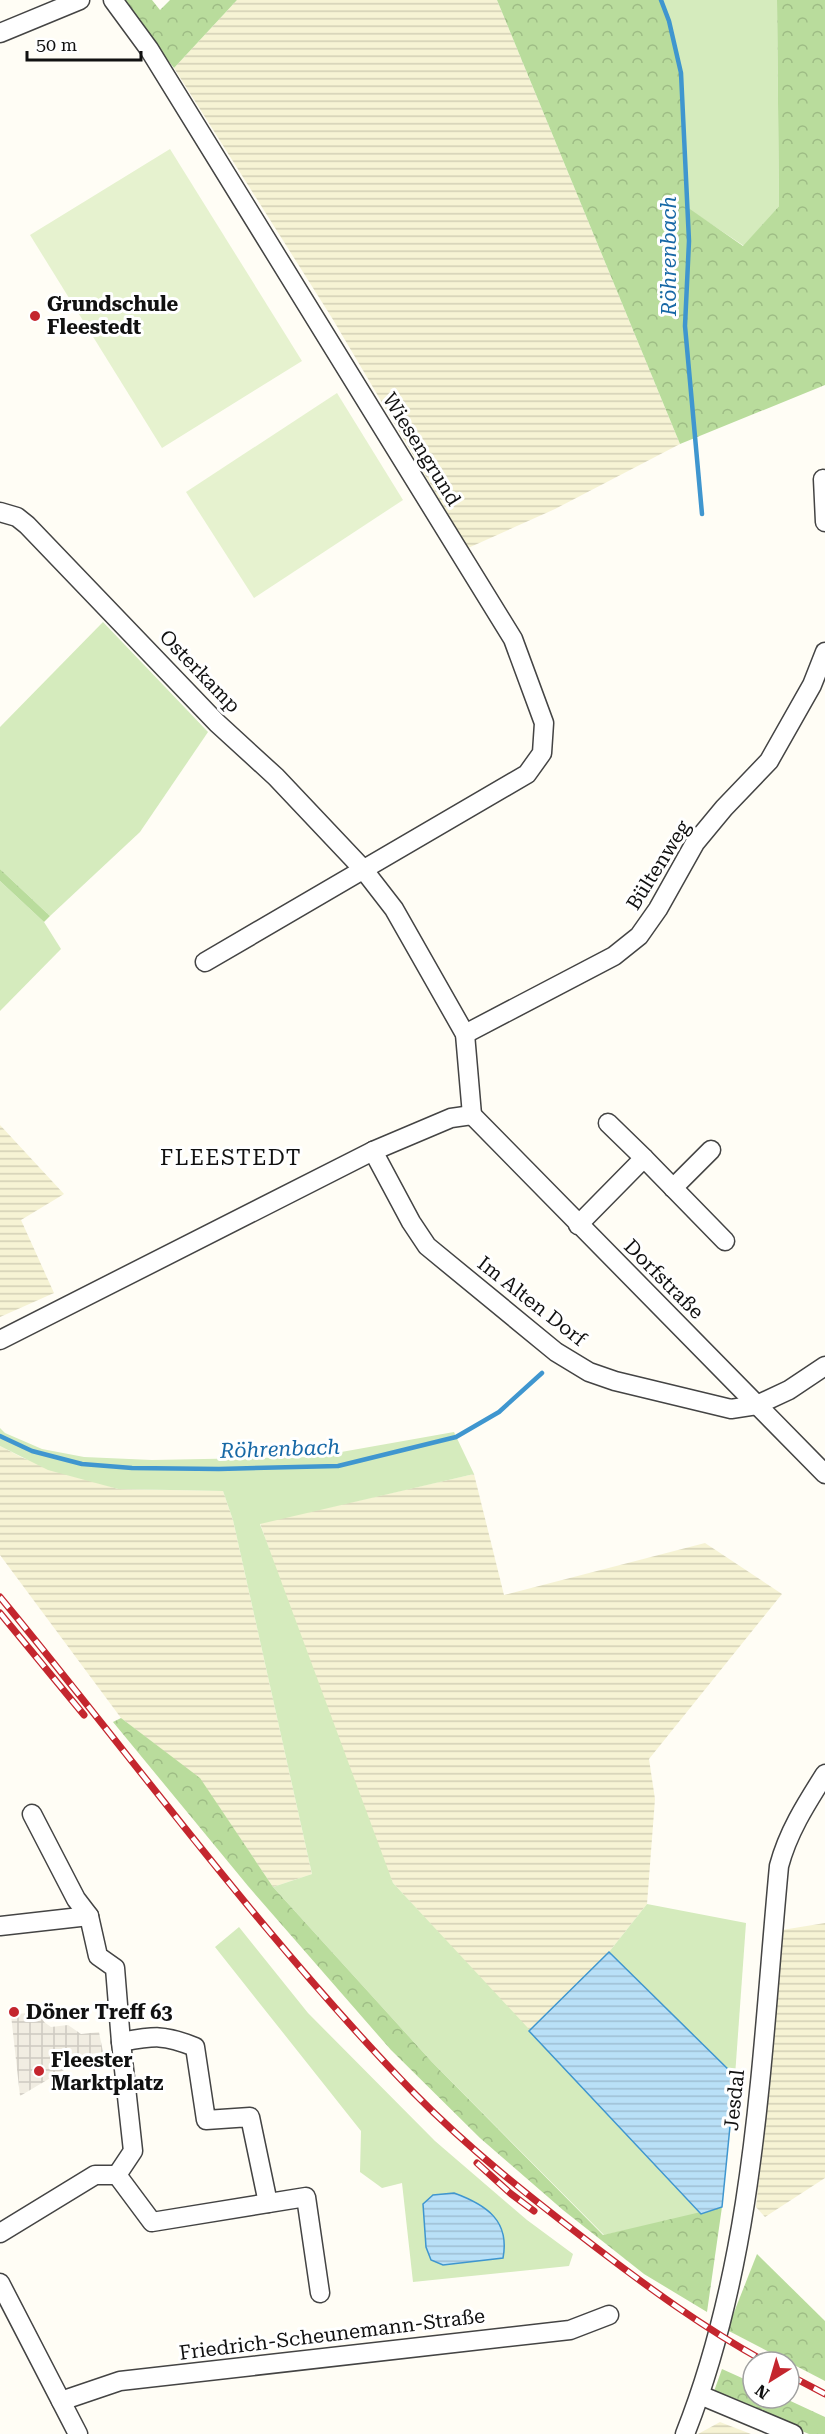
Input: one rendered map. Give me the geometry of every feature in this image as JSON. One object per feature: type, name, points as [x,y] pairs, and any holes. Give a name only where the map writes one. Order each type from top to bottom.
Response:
[{"type":"street","points":[[0,33],[80,0]]},
{"type":"street","name":"Wiesengrund","points":[[113,0],[149,49],[513,639],[544,723],[542,753],[527,774],[363,869]]},
{"type":"street","points":[[823,479],[825,522]]},
{"type":"street","name":"Osterkamp","points":[[0,512],[17,517],[27,525],[217,723],[276,777],[363,869],[394,909],[465,1034],[472,1115]]},
{"type":"street","name":"Bültenweg","points":[[465,1034],[614,956],[639,936],[658,909],[695,843],[724,808],[770,761],[812,685],[825,652]]},
{"type":"street","points":[[205,962],[363,869]]},
{"type":"street","points":[[0,1340],[374,1151],[451,1118],[472,1115]]},
{"type":"street","name":"Dorfstraße","points":[[472,1115],[825,1474]]},
{"type":"street","points":[[608,1122],[725,1241]]},
{"type":"street","points":[[673,1188],[711,1150]]},
{"type":"street","name":"Im Alten Dorf","points":[[374,1151],[411,1222],[427,1246],[556,1352],[589,1372],[615,1381],[731,1409],[757,1405],[789,1390],[825,1365]]},
{"type":"street","points":[[578,1225],[644,1158]]},
{"type":"street","name":"Jesdal","points":[[685,2434],[700,2395],[721,2322],[750,2168],[779,1866],[785,1845],[797,1819],[825,1774]]},
{"type":"street","points":[[33,1814],[76,1899],[89,1916],[98,1956],[115,1968],[133,2151],[117,2175]]},
{"type":"street","points":[[0,1926],[89,1916]]},
{"type":"street","points":[[121,2042],[157,2036],[172,2038],[195,2047],[206,2120],[250,2117],[268,2203]]},
{"type":"street","points":[[0,2233],[95,2175],[117,2175]]},
{"type":"street","points":[[117,2175],[152,2222],[306,2197],[320,2293]]},
{"type":"street","points":[[0,2283],[78,2434]]},
{"type":"street","name":"Friedrich-Scheunemann-Straße","points":[[61,2401],[120,2381],[570,2330],[609,2315]]},
{"type":"street","points":[[700,2395],[793,2434]]},
{"type":"shaded area","points":[[237,0],[497,0],[680,444],[555,509],[468,548],[332,318],[174,68]]},
{"type":"shaded area","points":[[0,1125],[64,1194],[21,1220],[54,1293],[0,1317]]},
{"type":"shaded area","points":[[0,1446],[23,1458],[118,1489],[223,1491],[233,1520],[312,1874],[273,1887],[200,1779],[121,1718],[0,1555]]},
{"type":"shaded area","points":[[474,1474],[504,1595],[705,1543],[782,1594],[649,1759],[655,1799],[647,1904],[609,1952],[529,2031],[393,1883],[345,1773],[260,1523]]},
{"type":"shaded area","points":[[825,1923],[825,2178],[765,2217],[756,2207],[782,1930]]},
{"type":"shaded area","name":"Fleester Marktplatz","points":[[42,2011],[44,2022],[51,2027],[68,2025],[81,2034],[99,2032],[103,2052],[91,2054],[20,2096],[11,2015]]},
{"type":"shaded area","points":[[720,2422],[751,2434],[698,2434]]},
{"type":"green space","points":[[120,0],[152,0],[160,10],[170,0],[237,0],[174,68]]},
{"type":"green space","points":[[497,0],[661,0],[680,76],[687,207],[743,246],[779,206],[777,0],[825,0],[825,385],[680,444]]},
{"type":"green space","points":[[661,0],[777,0],[779,206],[744,246],[687,208],[680,76],[676,50]]},
{"type":"green space","points":[[170,149],[302,361],[162,448],[30,235]]},
{"type":"green space","points":[[337,393],[403,500],[254,598],[186,492]]},
{"type":"green space","points":[[103,622],[208,732],[140,832],[50,916],[0,869],[0,727]]},
{"type":"green space","points":[[0,869],[50,916],[44,922],[0,881]]},
{"type":"green space","points":[[0,881],[44,922],[61,949],[0,1011]]},
{"type":"green space","points":[[0,1428],[5,1433],[42,1449],[84,1457],[152,1460],[313,1457],[454,1432],[474,1474],[260,1524],[393,1883],[701,2214],[604,2235],[432,2062],[273,1887],[312,1874],[233,1520],[223,1491],[118,1489],[48,1470],[0,1446]]},
{"type":"green space","points":[[121,1718],[200,1778],[273,1887],[432,2062],[603,2235],[722,2207],[707,2312],[644,2274],[563,2210],[480,2138],[391,2050],[248,1886],[113,1722]]},
{"type":"green space","points":[[647,1904],[746,1923],[735,2076],[609,1952]]},
{"type":"green space","points":[[239,1927],[308,2013],[435,2141],[527,2220],[573,2254],[569,2266],[413,2282],[402,2183],[382,2188],[360,2172],[361,2131],[215,1947]]},
{"type":"green space","points":[[757,2254],[825,2321],[825,2381],[801,2369],[801,2350],[765,2350],[727,2330]]},
{"type":"green space","points":[[722,2369],[741,2378],[741,2406],[713,2394]]},
{"type":"green space","points":[[801,2406],[825,2417],[825,2434],[809,2434],[751,2410],[801,2410]]},
{"type":"water","points":[[609,1952],[735,2076],[722,2207],[701,2214],[529,2031]]},
{"type":"water","points":[[454,2193],[477,2203],[494,2216],[503,2234],[503,2258],[443,2265],[431,2260],[426,2247],[423,2204],[433,2195]]},
{"type":"waterway","name":"Röhrenbach","points":[[661,0],[669,21],[681,73],[689,241],[685,326],[702,514]]},
{"type":"waterway","name":"Röhrenbach","points":[[0,1436],[32,1451],[82,1464],[132,1468],[219,1469],[338,1466],[456,1437],[499,1412],[542,1373]]},
{"type":"railway","points":[[0,1597],[253,1912],[305,1974],[414,2093],[456,2134],[547,2210],[678,2307],[745,2350]]},
{"type":"railway","points":[[0,1613],[84,1715]]},
{"type":"railway","points":[[477,2163],[534,2211]]},
{"type":"railway","points":[[801,2381],[825,2394]]},
{"type":"place","name":"Grundschule Fleestedt","points":[[35,316]]},
{"type":"place","name":"Döner Treff 63","points":[[14,2012]]},
{"type":"place","name":"Fleester Marktplatz","points":[[39,2071]]},
{"type":"district","name":"FLEESTEDT","points":[[231,1157]]}]
